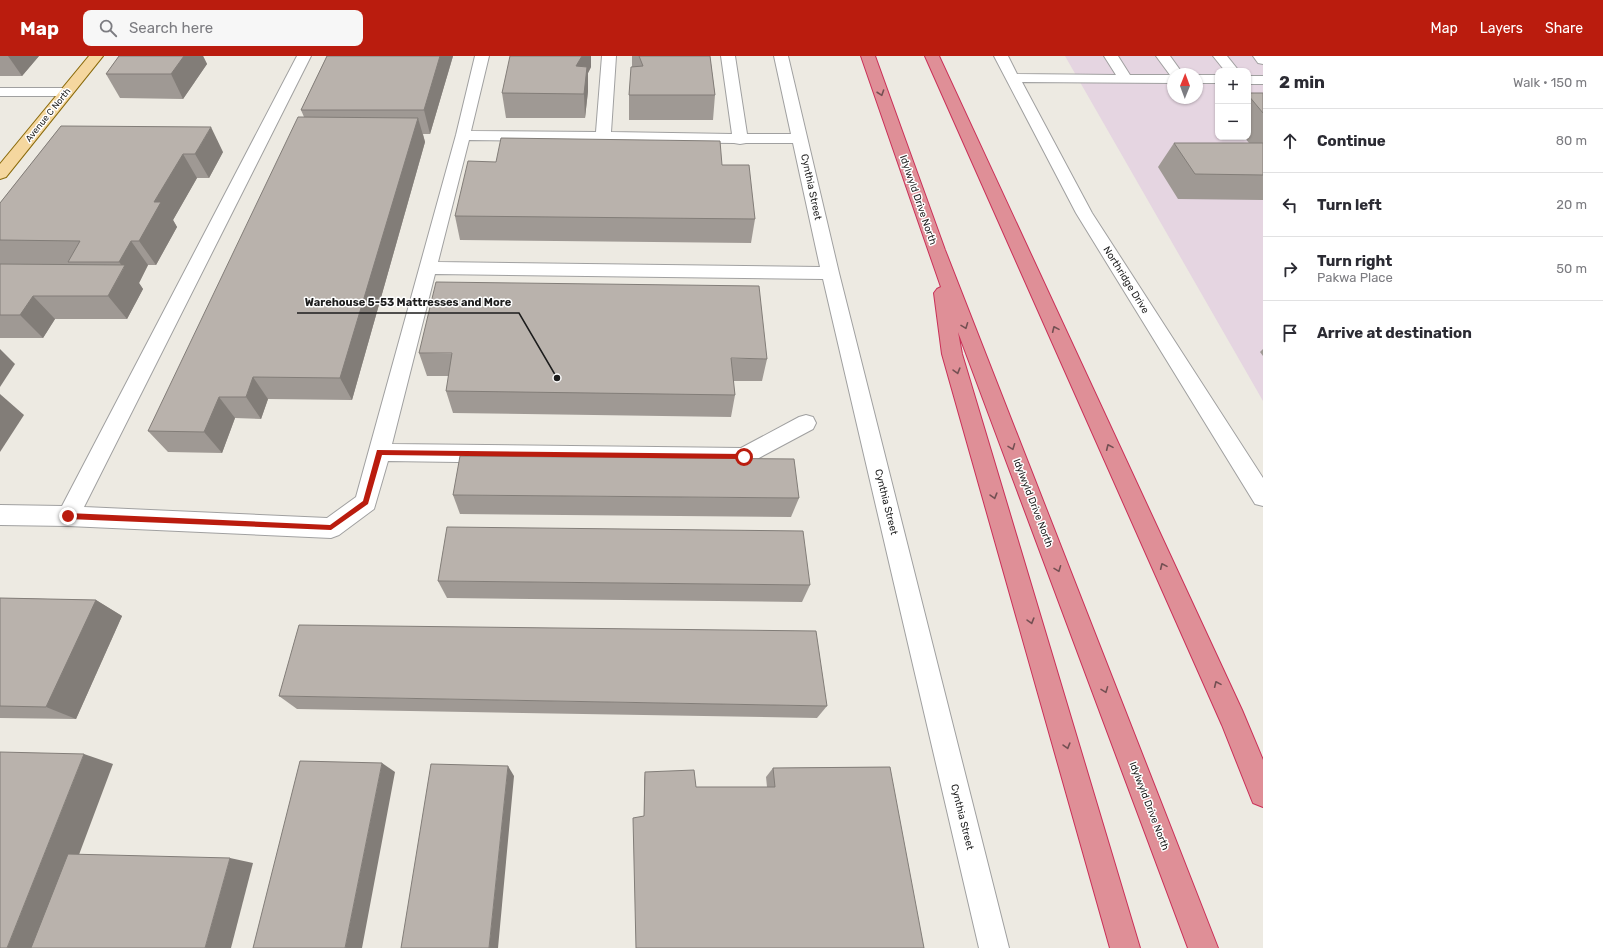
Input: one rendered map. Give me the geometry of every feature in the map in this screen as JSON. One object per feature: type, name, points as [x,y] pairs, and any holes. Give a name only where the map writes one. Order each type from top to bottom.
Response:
[{"type":"highway","name":"Idylwyld Drive North","points":[[868,56],[936,250],[1203,948]]},
{"type":"highway","points":[[932,56],[1233,719],[1263,792]]},
{"type":"highway","points":[[936,250],[952,354],[1125,948]]},
{"type":"highway","points":[[1233,719],[1263,775]]},
{"type":"main road","name":"Avenue C North","points":[[0,174],[96,56]]},
{"type":"street","points":[[68,516],[304,56]]},
{"type":"street","points":[[0,515],[68,516],[331,528],[366,502],[463,135],[482,56]]},
{"type":"street","points":[[603,137],[609,56]]},
{"type":"street","points":[[728,56],[740,140]]},
{"type":"street","name":"Cynthia Street","points":[[781,56],[801,139],[830,273],[994,948]]},
{"type":"street","name":"Northridge Drive","points":[[1001,56],[1084,213],[1263,497]]},
{"type":"street","points":[[1111,56],[1126,79]]},
{"type":"street","points":[[1164,56],[1172,68]]},
{"type":"street","points":[[1220,56],[1230,68]]},
{"type":"street","points":[[1260,56],[1263,60]]},
{"type":"street","points":[[1012,78],[1167,79]]},
{"type":"street","points":[[1203,79],[1215,79]]},
{"type":"street","points":[[1251,80],[1263,80]]},
{"type":"street","points":[[0,92],[66,92]]},
{"type":"street","points":[[463,135],[740,140],[801,139]]},
{"type":"street","points":[[428,268],[830,273]]},
{"type":"street","points":[[379,452],[744,457],[806,424]]},
{"type":"shaded area","points":[[1065,56],[1263,56],[1263,401]]},
{"type":"building","points":[[119,56],[184,56],[171,74],[106,74]]},
{"type":"building","points":[[327,56],[440,56],[424,110],[301,110]]},
{"type":"building","points":[[510,56],[582,56],[576,66],[587,67],[584,94],[502,93]]},
{"type":"building","points":[[639,56],[710,56],[715,95],[629,95],[631,67],[643,66]]},
{"type":"building","points":[[1251,93],[1263,93],[1263,113],[1251,99]]},
{"type":"building","points":[[298,117],[418,118],[340,378],[253,377],[246,397],[219,397],[204,432],[148,431]]},
{"type":"building","points":[[61,126],[211,127],[195,154],[183,154],[154,202],[161,202],[139,241],[131,241],[119,262],[68,262],[80,241],[0,240],[0,203]]},
{"type":"building","points":[[501,138],[720,141],[722,165],[749,165],[755,219],[455,216],[468,161],[496,162]]},
{"type":"building","points":[[1174,143],[1263,143],[1263,175],[1195,174]]},
{"type":"building","points":[[0,264],[125,265],[108,296],[33,296],[20,315],[0,315]]},
{"type":"building","points":[[436,282],[759,286],[767,359],[731,358],[735,395],[446,391],[452,353],[419,353]]},
{"type":"building","points":[[460,456],[794,459],[799,498],[453,495]]},
{"type":"building","points":[[447,527],[803,531],[810,585],[438,581]]},
{"type":"building","points":[[0,598],[96,600],[46,707],[0,706]]},
{"type":"building","points":[[299,625],[816,631],[827,706],[279,696]]},
{"type":"building","points":[[0,752],[84,754],[7,948],[0,948]]},
{"type":"building","points":[[300,761],[382,763],[345,948],[253,948]]},
{"type":"building","points":[[431,764],[508,766],[489,948],[401,948]]},
{"type":"building","points":[[890,767],[924,948],[636,948],[633,818],[644,816],[645,772],[694,770],[696,787],[775,787],[773,768]]},
{"type":"building","points":[[68,854],[230,858],[205,948],[31,948]]},
{"type":"place","name":"Warehouse 5-53 Mattresses and More","points":[[557,378]]},
{"type":"route","points":[[68,516],[331,528],[366,502],[379,452],[744,457]]}]
